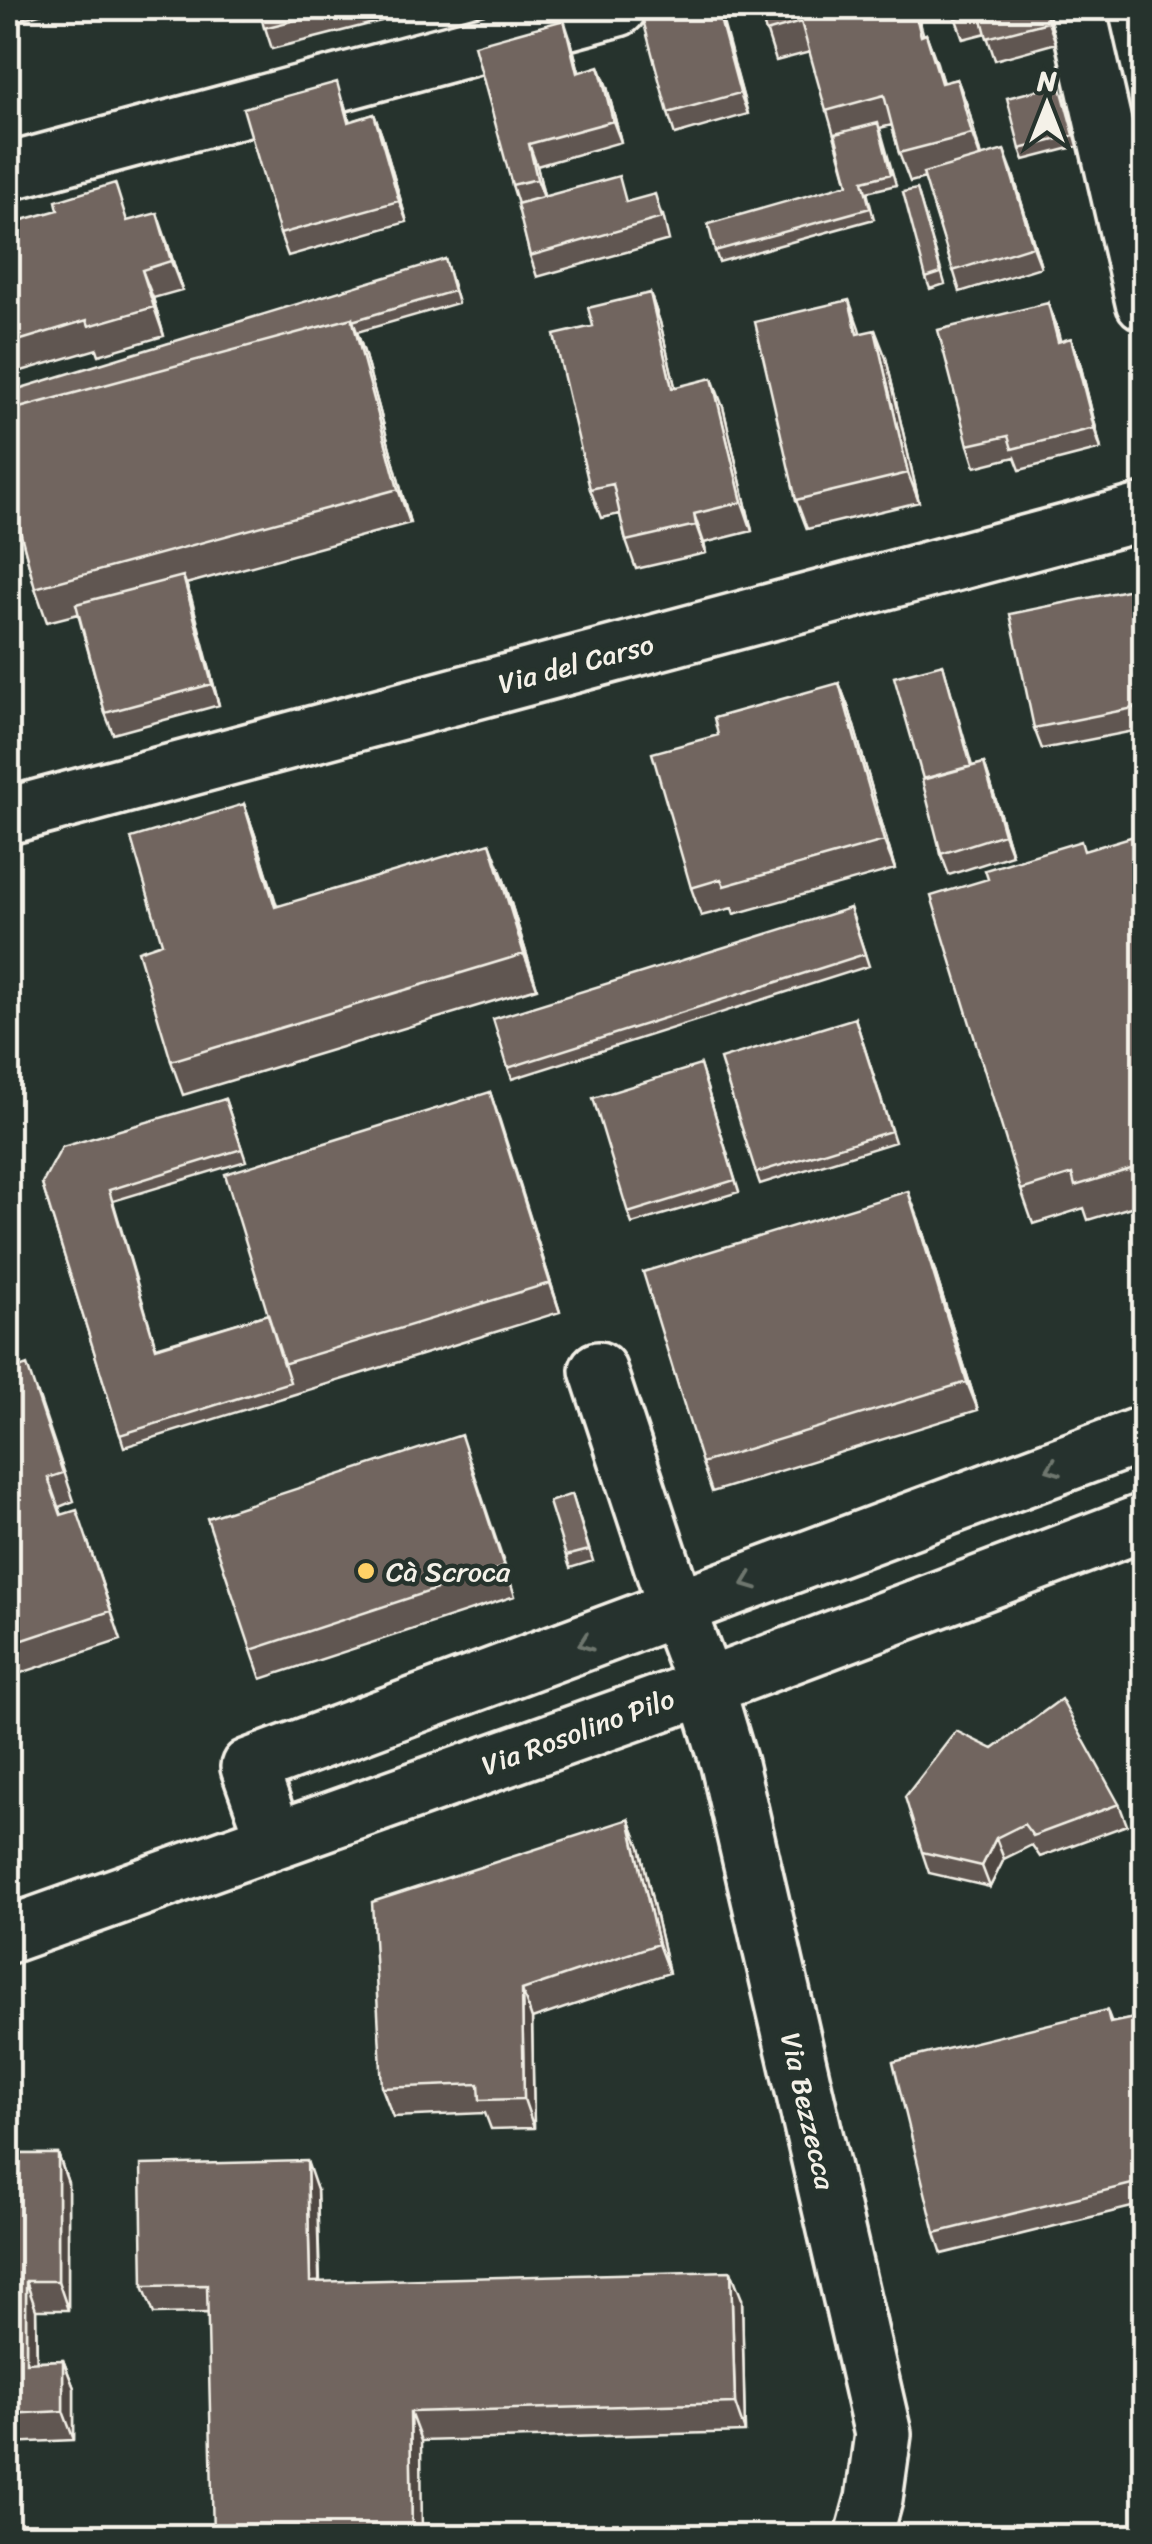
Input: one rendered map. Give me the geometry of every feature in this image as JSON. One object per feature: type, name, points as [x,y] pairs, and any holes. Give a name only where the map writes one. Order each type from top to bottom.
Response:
[{"type":"street","points":[[8,172],[618,8]]},
{"type":"street","points":[[1077,8],[1144,302]]},
{"type":"street","name":"Via del Carso","points":[[8,816],[1144,512]]},
{"type":"street","name":"Via Bezzecca","points":[[598,1370],[729,1764],[883,2434],[864,2536]]},
{"type":"street","points":[[275,1840],[249,1767],[1144,1434]]},
{"type":"street","name":"Via Rosolino Pilo","points":[[8,1935],[706,1687],[1144,1522]]},
{"type":"building","points":[[259,8],[343,8],[264,28]]},
{"type":"building","points":[[690,8],[717,8],[740,93],[668,113],[643,20]]},
{"type":"building","points":[[759,8],[914,8],[941,83],[957,79],[972,134],[899,153],[884,95],[826,111],[801,22],[766,32]]},
{"type":"building","points":[[952,8],[1044,8],[1048,22],[987,38],[980,12],[955,18]]},
{"type":"building","points":[[564,20],[577,73],[599,66],[613,121],[529,144],[537,179],[512,185],[474,45]]},
{"type":"building","points":[[337,82],[348,122],[374,114],[399,201],[280,234],[243,108]]},
{"type":"building","points":[[1060,84],[1074,135],[1020,149],[1007,98]]},
{"type":"building","points":[[878,123],[891,174],[863,181],[870,208],[715,251],[708,224],[848,184],[835,134]]},
{"type":"building","points":[[1004,150],[1033,246],[953,271],[923,173]]},
{"type":"building","points":[[619,176],[626,202],[655,194],[662,218],[530,256],[517,204]]},
{"type":"building","points":[[115,183],[127,221],[157,213],[171,261],[142,270],[154,307],[89,326],[87,320],[8,344],[8,224],[58,210],[56,201]]},
{"type":"building","points":[[917,189],[941,273],[926,278],[903,192]]},
{"type":"building","points":[[445,259],[454,291],[8,411],[8,392]]},
{"type":"building","points":[[650,293],[672,388],[712,378],[742,502],[694,514],[696,525],[626,541],[613,484],[590,489],[554,335],[593,326],[588,308]]},
{"type":"building","points":[[849,300],[857,334],[875,330],[908,473],[796,500],[755,322]]},
{"type":"building","points":[[1048,303],[1058,342],[1071,338],[1094,428],[1012,449],[1008,436],[968,445],[938,330]]},
{"type":"building","points":[[352,318],[398,489],[35,588],[8,485],[8,411]]},
{"type":"building","points":[[183,576],[212,684],[105,713],[76,604]]},
{"type":"building","points":[[1132,589],[1144,650],[1144,706],[1034,728],[1010,614]]},
{"type":"building","points":[[943,664],[971,766],[923,779],[894,677]]},
{"type":"building","points":[[839,683],[884,841],[724,886],[721,879],[691,888],[652,753],[718,735],[714,718]]},
{"type":"building","points":[[984,763],[1004,834],[941,854],[922,780]]},
{"type":"building","points":[[244,804],[275,907],[490,843],[524,954],[171,1061],[138,951],[162,943],[131,838]]},
{"type":"building","points":[[1144,833],[1144,1165],[1075,1186],[1072,1174],[1021,1190],[931,896],[988,879],[985,870],[1081,841],[1084,851]]},
{"type":"building","points":[[850,908],[865,954],[508,1068],[493,1019]]},
{"type":"building","points":[[855,1018],[891,1131],[756,1173],[720,1059]]},
{"type":"building","points":[[700,1065],[735,1180],[628,1213],[593,1098]]},
{"type":"building","points":[[490,1092],[550,1283],[283,1364],[225,1174]]},
{"type":"building","points":[[225,1099],[242,1149],[109,1190],[156,1348],[268,1314],[290,1382],[120,1435],[42,1184],[62,1147]]},
{"type":"building","points":[[908,1191],[967,1382],[702,1463],[643,1272]]},
{"type":"building","points":[[27,1365],[63,1473],[48,1478],[61,1515],[77,1510],[111,1611],[8,1645],[8,1372]]},
{"type":"building","name":"Cà Scroca","points":[[461,1435],[504,1567],[251,1650],[207,1518]]},
{"type":"building","points":[[572,1494],[589,1550],[566,1556],[549,1502]]},
{"type":"building","points":[[1061,1699],[1119,1804],[1033,1836],[1024,1824],[996,1838],[982,1866],[922,1852],[905,1797],[956,1731],[993,1749]]},
{"type":"building","points":[[629,1819],[658,1944],[522,1990],[524,2099],[480,2100],[479,2084],[382,2088],[372,1902]]},
{"type":"building","points":[[1107,2010],[1110,2023],[1144,2016],[1144,2131],[1136,2133],[1144,2181],[935,2233],[893,2062]]},
{"type":"building","points":[[8,2154],[58,2154],[58,2281],[26,2281],[26,2362],[63,2360],[63,2411],[8,2414]]},
{"type":"building","points":[[307,2161],[310,2282],[731,2271],[735,2403],[410,2412],[412,2536],[213,2536],[207,2285],[143,2286],[141,2165]]},
{"type":"place","name":"Cà Scroca","points":[[366,1571]]}]
